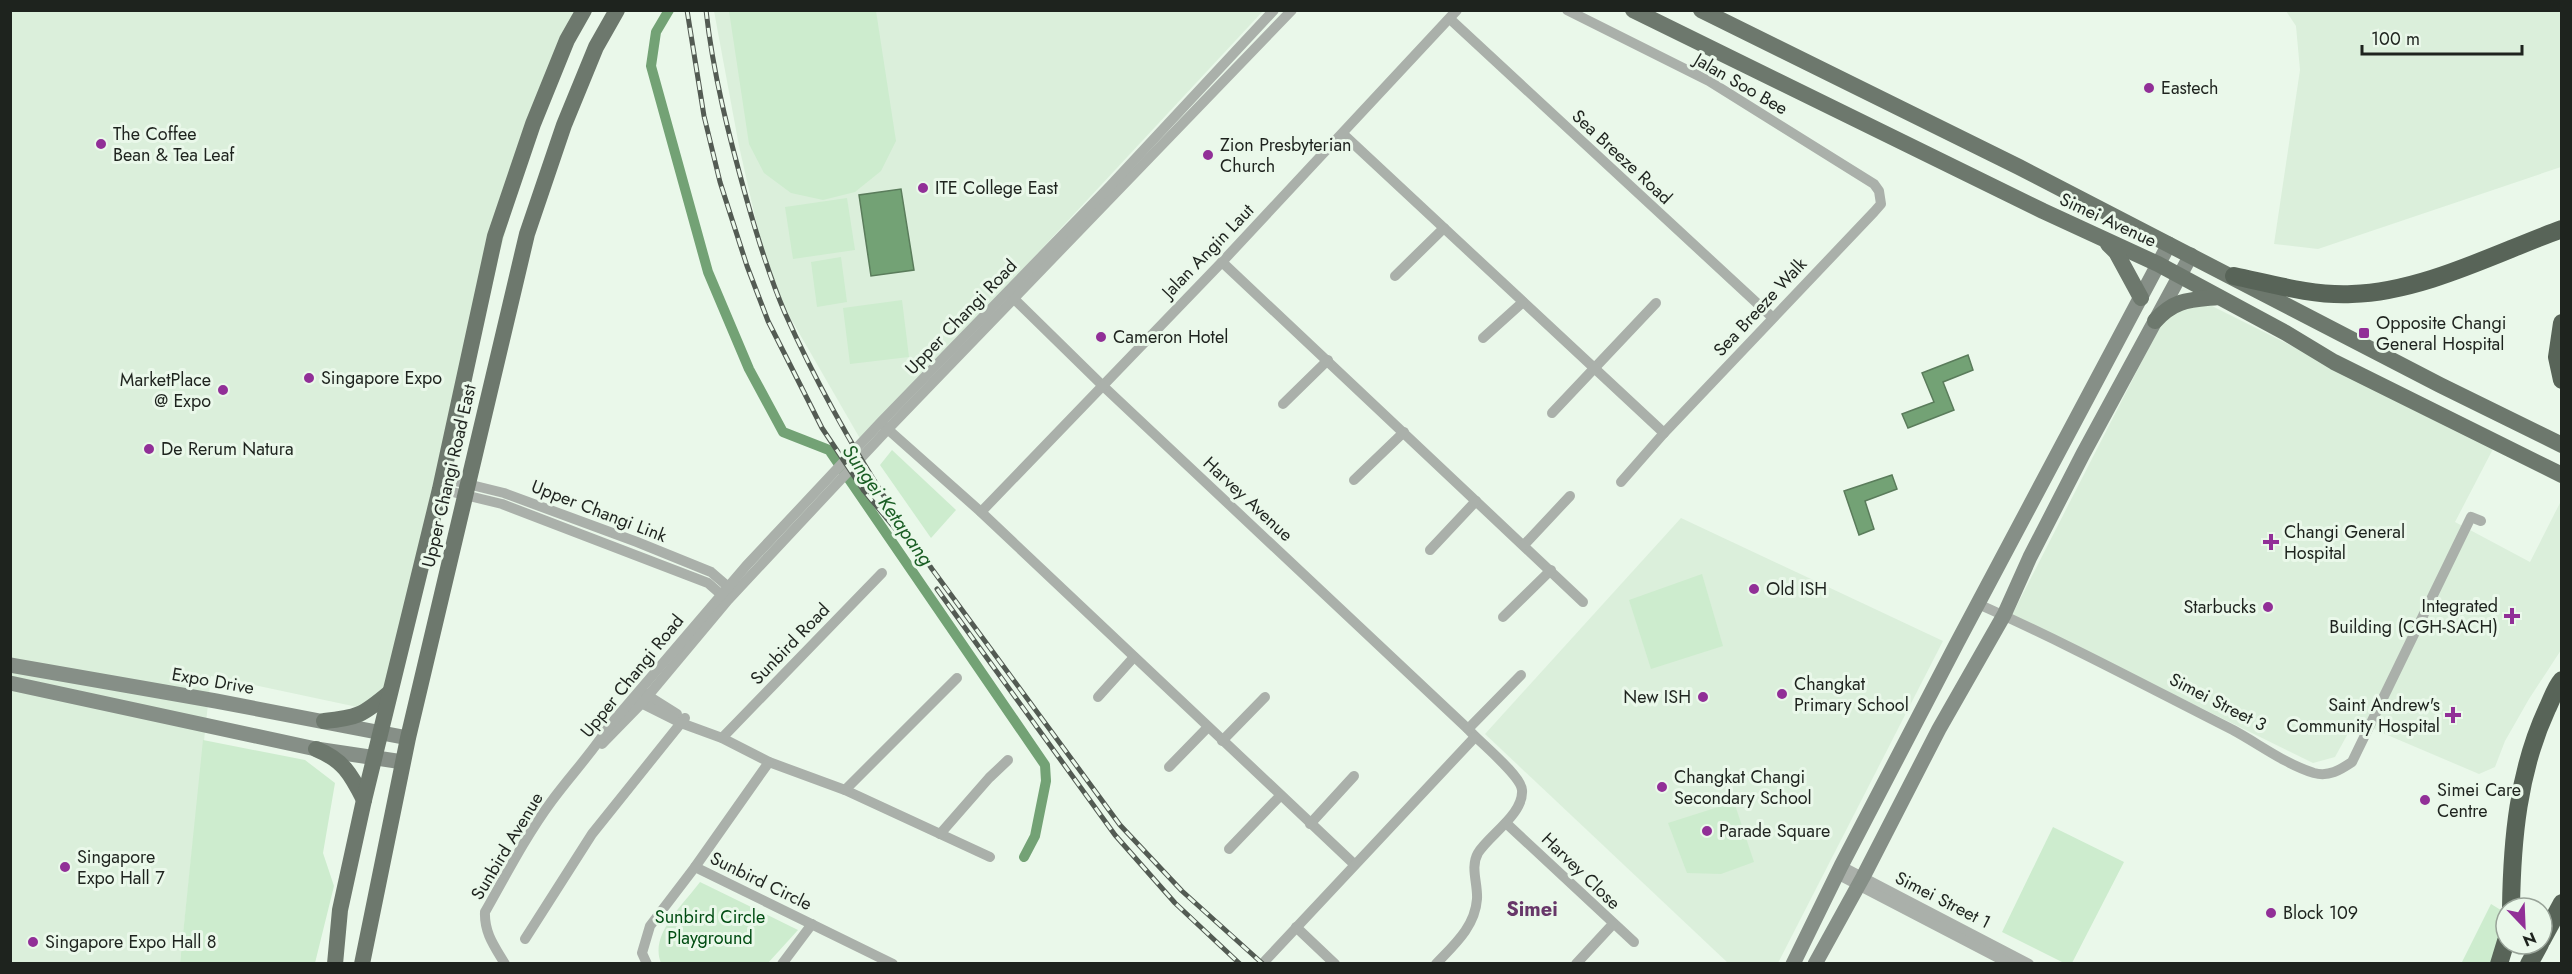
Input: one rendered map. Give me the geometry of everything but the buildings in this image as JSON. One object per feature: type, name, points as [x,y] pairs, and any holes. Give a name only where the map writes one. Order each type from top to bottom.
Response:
[{"type":"highway","points":[[2234,276],[2304,290],[2352,294],[2397,288],[2451,271],[2562,230]]},
{"type":"highway","points":[[2562,323],[2557,357],[2562,380]]},
{"type":"highway","points":[[2511,896],[2521,788],[2538,730],[2562,680]]},
{"type":"highway","points":[[2554,918],[2562,903]]},
{"type":"main road","name":"Upper Changi Road East","points":[[335,963],[340,910],[364,800],[442,484],[495,236],[533,124],[567,40],[584,10]]},
{"type":"main road","name":"Upper Changi Road East","points":[[362,963],[408,738],[527,234],[564,125],[596,47],[617,10]]},
{"type":"main road","name":"Simei Avenue","points":[[1634,10],[2158,264],[2286,333],[2334,362],[2562,475]]},
{"type":"main road","name":"Simei Avenue","points":[[1701,10],[2019,167],[2234,276],[2440,385],[2562,445]]},
{"type":"main road","points":[[2103,239],[2116,252],[2141,297]]},
{"type":"main road","points":[[1793,963],[1978,604],[2169,244]]},
{"type":"main road","points":[[1815,963],[1861,881],[1917,770],[2004,615],[2030,557],[2094,432],[2191,255]]},
{"type":"main road","points":[[2155,321],[2176,303],[2218,297]]},
{"type":"main road","points":[[2002,559],[2015,563],[2030,557]]},
{"type":"main road","name":"Expo Drive","points":[[10,665],[408,738]]},
{"type":"main road","points":[[10,683],[316,749],[403,762]]},
{"type":"main road","points":[[324,721],[352,718],[364,714],[389,693]]},
{"type":"main road","points":[[316,749],[333,756],[343,766],[364,800]]},
{"type":"street","name":"Upper Changi Road","points":[[1011,296],[1274,10]]},
{"type":"street","name":"Upper Changi Road","points":[[592,753],[610,725],[640,697],[728,593],[884,425],[1292,10]]},
{"type":"street","name":"Jalan Soo Bee","points":[[1567,10],[1708,81],[1739,100],[1874,184],[1879,191],[1881,204]]},
{"type":"street","name":"Jalan Angin Laut","points":[[981,512],[1222,262],[1453,15]]},
{"type":"street","name":"Sea Breeze Road","points":[[1453,15],[1772,317]]},
{"type":"street","points":[[1343,134],[1664,433]]},
{"type":"street","name":"Sea Breeze Walk","points":[[1621,482],[1772,317],[1881,204]]},
{"type":"street","points":[[1395,276],[1444,228]]},
{"type":"street","points":[[1222,262],[1583,602]]},
{"type":"street","name":"Harvey Avenue","points":[[1011,296],[1102,386],[1515,777],[1522,788],[1522,799],[1506,823],[1478,854],[1474,868],[1477,899],[1469,926],[1436,963]]},
{"type":"street","points":[[1483,338],[1523,302]]},
{"type":"street","points":[[1552,413],[1656,303]]},
{"type":"street","points":[[1283,404],[1328,360]]},
{"type":"street","points":[[884,425],[981,512],[1354,864]]},
{"type":"street","points":[[1354,480],[1404,432]]},
{"type":"street","name":"Upper Changi Link","points":[[442,484],[467,489],[708,582],[728,593]]},
{"type":"street","points":[[1524,545],[1570,496]]},
{"type":"street","points":[[1430,550],[1476,501]]},
{"type":"street","name":"Simei Street 3","points":[[1978,604],[2004,615],[2277,755],[2314,773],[2327,775],[2341,770],[2352,762],[2472,517],[2481,521]]},
{"type":"street","points":[[1503,618],[1551,570]]},
{"type":"street","name":"Sunbird Road","points":[[722,738],[882,573]]},
{"type":"street","points":[[1098,697],[1134,657]]},
{"type":"street","points":[[1265,961],[1521,675]]},
{"type":"street","points":[[845,790],[957,678]]},
{"type":"street","points":[[640,697],[685,722],[769,762],[845,790],[990,857]]},
{"type":"street","points":[[1222,741],[1265,697]]},
{"type":"street","points":[[525,939],[591,834],[685,722]]},
{"type":"street","points":[[1168,767],[1208,727]]},
{"type":"street","name":"Sunbird Avenue","points":[[506,963],[488,935],[485,912],[551,802],[592,753]]},
{"type":"street","points":[[939,834],[1008,760]]},
{"type":"street","name":"Sunbird Circle","points":[[647,963],[642,953],[650,926],[769,762]]},
{"type":"street","points":[[1310,824],[1354,776]]},
{"type":"street","points":[[1229,849],[1280,796]]},
{"type":"street","name":"Harvey Close","points":[[1506,823],[1634,942]]},
{"type":"street","name":"Sunbird Circle","points":[[695,867],[893,963]]},
{"type":"street","name":"Simei Street 1","points":[[1839,870],[2029,963]]},
{"type":"street","name":"Simei Street 1","points":[[1861,881],[2010,963]]},
{"type":"street","name":"Sunbird Circle","points":[[782,963],[812,924]]},
{"type":"street","points":[[1576,963],[1613,924]]},
{"type":"street","points":[[1296,927],[1335,963]]},
{"type":"shaded area","name":"Singapore Expo","points":[[10,11],[588,11],[572,40],[521,175],[499,255],[399,682],[362,708],[211,676],[180,963],[11,963]]},
{"type":"shaded area","name":"ITE College East","points":[[714,11],[1263,11],[862,442],[776,293],[758,230],[739,146]]},
{"type":"shaded area","points":[[2286,11],[2561,11],[2561,167],[2318,249],[2274,244],[2300,70],[2296,26]]},
{"type":"shaded area","points":[[901,189],[914,270],[871,276],[859,195]]},
{"type":"shaded area","name":"Changi General Hospital","points":[[2204,302],[2494,447],[2455,522],[2530,562],[2561,501],[2561,650],[2505,741],[2495,767],[2479,774],[2378,731],[2356,719],[2335,757],[2313,763],[2012,615],[2161,324],[2170,313]]},
{"type":"shaded area","points":[[1968,355],[1973,370],[1943,382],[1954,410],[1908,428],[1902,414],[1934,402],[1922,373]]},
{"type":"shaded area","points":[[1892,475],[1897,489],[1865,501],[1874,529],[1859,535],[1844,491]]},
{"type":"shaded area","points":[[1681,518],[1943,641],[1778,963],[1728,963],[1485,734]]},
{"type":"green space","points":[[729,11],[876,11],[896,141],[881,171],[855,192],[823,200],[791,193],[764,173],[749,144]]},
{"type":"green space","points":[[847,198],[855,250],[793,259],[785,207]]},
{"type":"green space","points":[[841,257],[847,302],[817,307],[811,262]]},
{"type":"green space","points":[[902,300],[909,357],[850,364],[843,308]]},
{"type":"green space","points":[[892,450],[956,510],[931,538],[880,465]]},
{"type":"green space","points":[[1702,574],[1723,646],[1651,669],[1629,600]]},
{"type":"green space","points":[[203,740],[305,760],[335,783],[323,853],[334,886],[315,963],[180,963]]},
{"type":"green space","name":"Parade Square","points":[[1734,802],[1754,862],[1721,874],[1687,873],[1668,823]]},
{"type":"green space","points":[[2053,827],[2124,862],[2072,963],[2064,963],[2002,932]]},
{"type":"green space","name":"Sunbird Circle Playground","points":[[700,882],[798,930],[768,963],[661,963],[660,941],[664,930]]},
{"type":"green space","points":[[2491,904],[2494,906],[2495,963],[2461,964]]},
{"type":"waterway","name":"Sungei Ketapang","points":[[669,10],[656,32],[651,66],[708,272],[749,369],[783,432],[829,450],[1045,765],[1046,781],[1035,836],[1024,857]]},
{"type":"railway","points":[[687,10],[704,116],[720,182],[747,266],[768,321],[822,428],[864,491],[898,532]]},
{"type":"railway","points":[[706,10],[717,81],[728,128],[750,212],[769,270],[801,347],[852,444],[932,569],[1120,825],[1182,891],[1263,964]]},
{"type":"railway","points":[[937,589],[1115,835],[1175,903],[1240,964]]},
{"type":"place","name":"Eastech","points":[[2149,88]]},
{"type":"place","name":"The Coffee Bean & Tea Leaf","points":[[101,144]]},
{"type":"place","name":"Zion Presbyterian Church","points":[[1208,155]]},
{"type":"place","name":"ITE College East","points":[[923,188]]},
{"type":"place","name":"Opposite Changi General Hospital","points":[[2364,333]]},
{"type":"place","name":"Cameron Hotel","points":[[1101,337]]},
{"type":"place","name":"Singapore Expo","points":[[309,378]]},
{"type":"place","name":"MarketPlace @ Expo","points":[[223,390]]},
{"type":"place","name":"De Rerum Natura","points":[[149,449]]},
{"type":"place","name":"Changi General Hospital","points":[[2271,542]]},
{"type":"place","name":"Old ISH","points":[[1754,589]]},
{"type":"place","name":"Starbucks","points":[[2268,607]]},
{"type":"place","name":"Integrated Building (CGH-SACH)","points":[[2512,616]]},
{"type":"place","name":"Changkat Primary School","points":[[1782,694]]},
{"type":"place","name":"New ISH","points":[[1703,697]]},
{"type":"place","name":"Saint Andrew's Community Hospital","points":[[2453,715]]},
{"type":"place","name":"Changkat Changi Secondary School","points":[[1662,787]]},
{"type":"place","name":"Simei Care Centre","points":[[2425,800]]},
{"type":"place","name":"Parade Square","points":[[1707,831]]},
{"type":"place","name":"Singapore Expo Hall 7","points":[[65,867]]},
{"type":"place","name":"Block 109","points":[[2271,913]]},
{"type":"place","name":"Singapore Expo Hall 8","points":[[33,942]]},
{"type":"district","name":"Simei","points":[[1532,909]]}]
